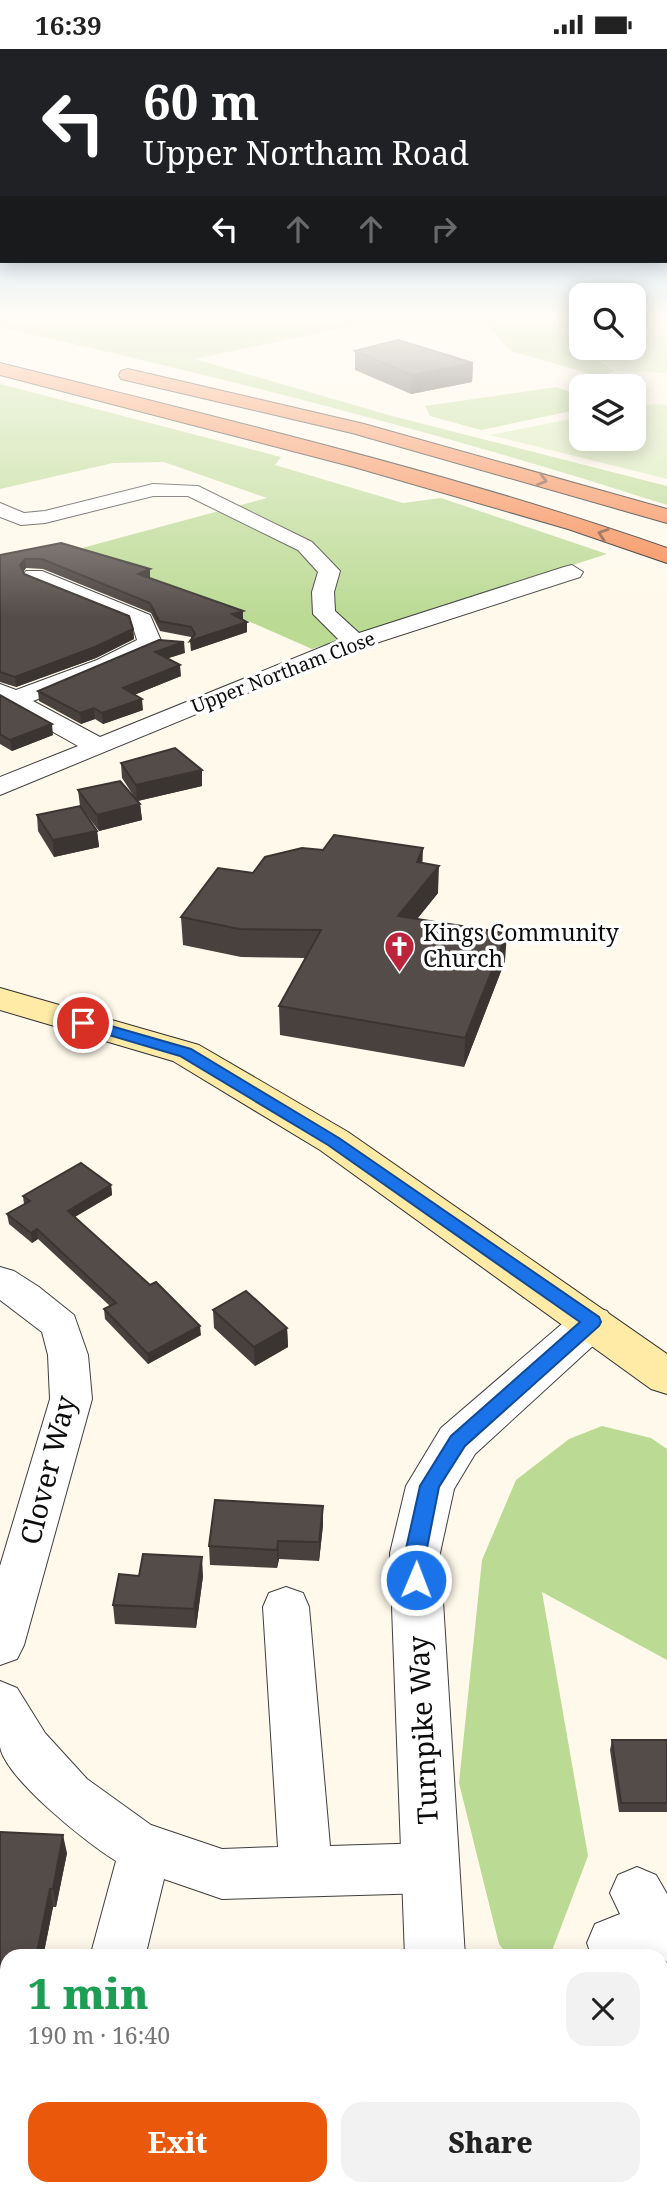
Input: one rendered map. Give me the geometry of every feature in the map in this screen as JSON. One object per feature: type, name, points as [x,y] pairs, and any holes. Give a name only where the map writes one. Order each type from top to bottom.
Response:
[{"type":"highway","points":[[185,417],[361,463],[576,524],[667,556]]},
{"type":"highway","points":[[311,417],[667,516]]},
{"type":"main road","points":[[0,999],[186,1053],[334,1141],[667,1377]]},
{"type":"street","points":[[44,517],[153,490],[191,490],[305,546],[329,571],[323,592],[324,614],[339,625],[354,642]]},
{"type":"street","points":[[0,509],[21,519],[158,511]]},
{"type":"street","points":[[193,515],[261,525]]},
{"type":"street","name":"Upper Northam Close","points":[[0,787],[354,642],[572,572]]},
{"type":"street","points":[[6,695],[105,666],[150,643],[154,634],[34,576]]},
{"type":"street","points":[[6,695],[98,746]]},
{"type":"street","name":"Clover Way","points":[[0,1281],[60,1325],[68,1355],[71,1399],[0,1645]]},
{"type":"street","name":"Turnpike Way","points":[[434,1949],[415,1553],[430,1486],[458,1441],[592,1322]]},
{"type":"street","points":[[286,1607],[306,1873]]},
{"type":"street","points":[[0,1703],[27,1749],[69,1796],[132,1842],[146,1848],[222,1874],[429,1868]]},
{"type":"street","points":[[119,1949],[146,1848]]},
{"type":"green space","points":[[0,417],[128,417],[281,457],[275,465],[403,503],[441,498],[607,554],[312,649],[82,548],[267,498],[164,462],[113,463],[0,489]]},
{"type":"green space","points":[[366,417],[397,417],[667,486],[667,505],[502,454]]},
{"type":"green space","points":[[434,417],[542,417],[481,430]]},
{"type":"green space","points":[[646,417],[667,417],[667,479],[490,435],[569,419],[569,451],[646,451]]},
{"type":"green space","points":[[602,1426],[651,1438],[667,1449],[667,1660],[542,1592],[588,1856],[553,1949],[503,1949],[499,1944],[459,1783],[482,1560],[516,1480],[569,1439]]},
{"type":"building","points":[[61,543],[150,569],[138,574],[243,611],[232,614],[247,622],[190,641],[195,634],[191,627],[159,621],[150,603],[42,559],[25,559],[20,565],[24,574],[129,616],[133,629],[95,647],[15,677],[0,672],[0,555]]},
{"type":"building","points":[[159,640],[184,642],[155,652],[180,665],[123,688],[142,699],[102,713],[94,708],[80,713],[38,691]]},
{"type":"building","points":[[0,695],[52,724],[10,740],[0,734]]},
{"type":"building","points":[[175,748],[202,770],[136,785],[121,763]]},
{"type":"building","points":[[120,781],[140,804],[97,815],[78,790]]},
{"type":"building","points":[[80,806],[97,831],[53,840],[37,815]]},
{"type":"building","name":"Kings Community Church","points":[[334,835],[423,848],[417,862],[439,866],[398,916],[507,933],[465,1038],[279,1006],[321,930],[239,929],[181,917],[218,868],[253,873],[265,857],[302,848],[323,850]]},
{"type":"building","points":[[81,1163],[111,1185],[68,1211],[150,1285],[156,1282],[200,1326],[148,1354],[104,1309],[116,1303],[37,1229],[31,1233],[7,1214],[30,1201],[23,1196]]},
{"type":"building","points":[[246,1291],[287,1328],[254,1347],[213,1310]]},
{"type":"building","points":[[215,1500],[323,1506],[319,1542],[278,1541],[277,1550],[209,1546]]},
{"type":"building","points":[[143,1554],[202,1557],[194,1609],[113,1605],[119,1574],[139,1576]]},
{"type":"building","points":[[612,1740],[667,1740],[667,1803],[621,1803]]},
{"type":"building","points":[[0,1832],[63,1835],[38,1949],[0,1949]]},
{"type":"place","name":"Kings Community Church","points":[[400,973]]},
{"type":"route","points":[[83,1023],[186,1053],[334,1141],[592,1322],[458,1441],[430,1486],[415,1553],[416,1580]]}]
